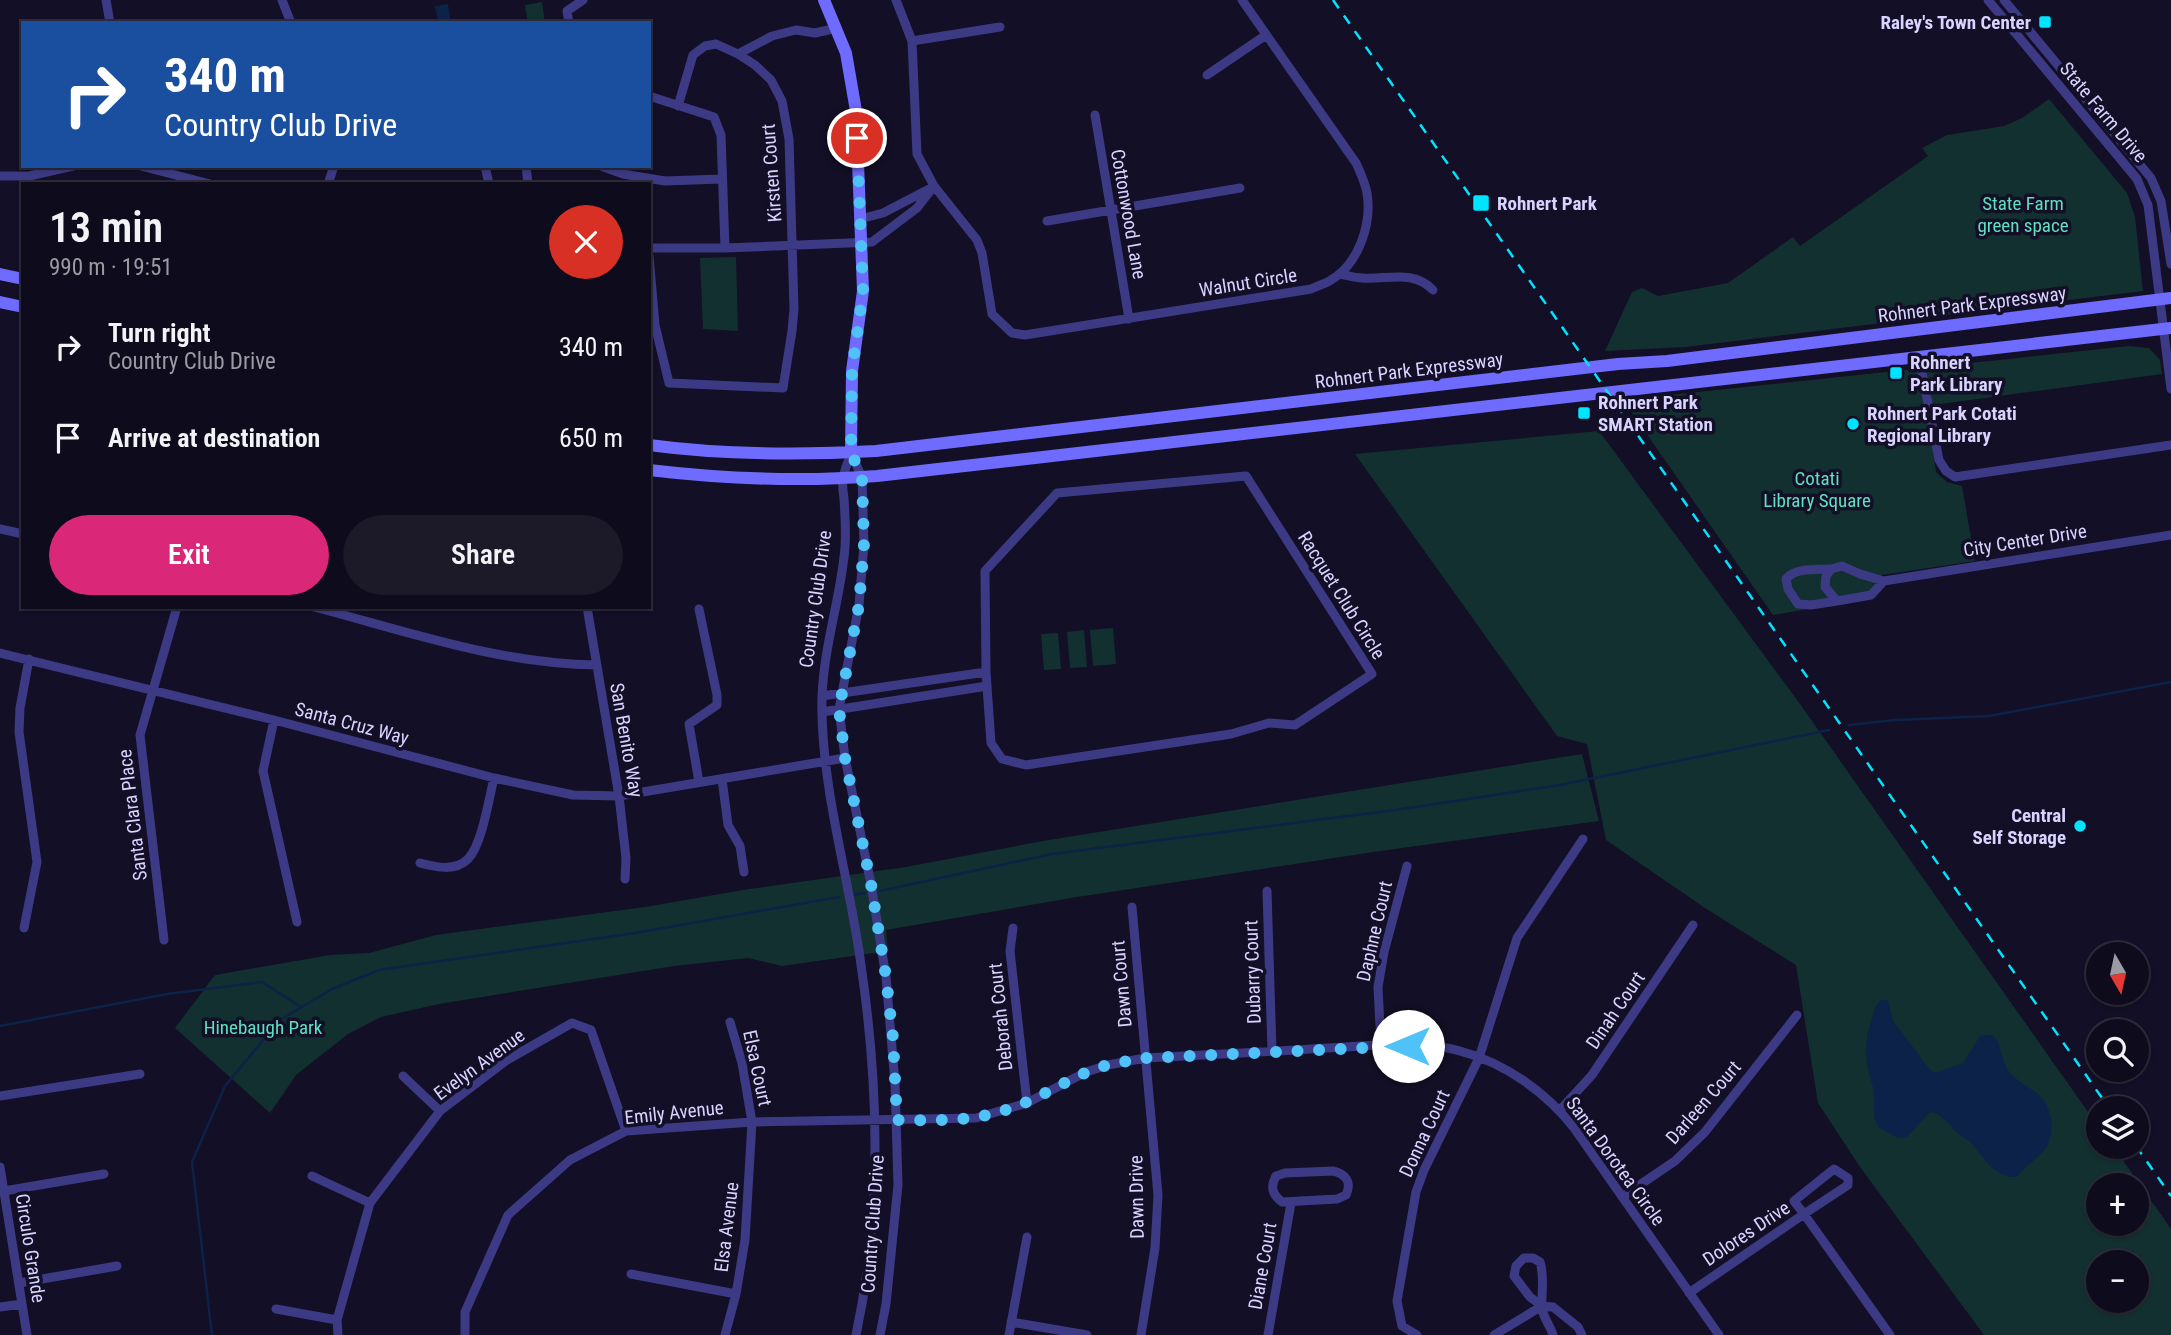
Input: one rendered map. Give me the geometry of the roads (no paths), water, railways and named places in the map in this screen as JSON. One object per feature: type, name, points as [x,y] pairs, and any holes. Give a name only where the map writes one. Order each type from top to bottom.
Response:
[{"type":"main road","name":"Country Club Drive","points":[[824,0],[837,28],[852,79],[856,111],[863,291],[852,371],[851,452]]},
{"type":"main road","points":[[0,274],[21,279]]},
{"type":"main road","name":"Rohnert Park Expressway","points":[[651,445],[831,454],[1618,364],[1667,361],[2165,298]]},
{"type":"main road","points":[[0,302],[21,307]]},
{"type":"main road","points":[[651,470],[724,478],[862,478],[2166,329]]},
{"type":"street","points":[[106,0],[110,21]]},
{"type":"street","points":[[283,0],[290,21]]},
{"type":"street","points":[[569,21],[567,11],[583,0]]},
{"type":"street","name":"Walnut Circle","points":[[896,0],[912,41],[917,154],[934,186],[977,240],[982,253],[992,314],[1012,333],[1040,334],[1311,289],[1339,274]]},
{"type":"street","points":[[1242,0],[1356,163],[1363,179],[1367,192],[1367,220],[1352,260],[1339,274]]},
{"type":"street","name":"State Farm Drive","points":[[1988,0],[2137,179],[2148,205],[2165,298],[2171,389]]},
{"type":"street","name":"State Farm Drive","points":[[2004,0],[2151,178],[2161,201],[2171,264]]},
{"type":"street","points":[[912,41],[1000,27]]},
{"type":"street","points":[[738,54],[772,36],[796,30],[815,33],[837,28]]},
{"type":"street","points":[[1207,75],[1266,35]]},
{"type":"street","name":"Kirsten Court","points":[[651,279],[655,325],[669,383],[783,388],[792,331],[792,245],[789,139],[782,101],[771,80],[755,65],[716,44],[705,46],[693,55],[678,106]]},
{"type":"street","points":[[651,97],[714,117],[720,135],[725,248]]},
{"type":"street","name":"Cottonwood Lane","points":[[1095,115],[1129,319]]},
{"type":"street","points":[[0,176],[29,176],[64,168]]},
{"type":"street","points":[[147,168],[185,180]]},
{"type":"street","points":[[606,168],[623,174],[665,181],[721,179]]},
{"type":"street","points":[[860,219],[883,213],[934,186]]},
{"type":"street","points":[[651,248],[872,242],[917,208],[934,186]]},
{"type":"street","points":[[1047,221],[1240,188]]},
{"type":"street","points":[[1339,274],[1363,279],[1399,275],[1426,282],[1433,290]]},
{"type":"street","points":[[1919,357],[1939,460],[1946,471],[1955,477],[2171,445]]},
{"type":"street","name":"Country Club Drive","points":[[851,452],[862,478],[864,544],[859,605],[839,709],[845,758],[871,884],[893,1038],[897,1120],[896,1208],[880,1335]]},
{"type":"street","name":"Country Club Drive","points":[[851,452],[842,479],[845,550],[824,656],[821,712],[825,762],[871,1034],[874,1187],[856,1335]]},
{"type":"street","name":"Racquet Club Circle","points":[[1246,476],[1372,674],[1295,725],[1269,723],[1231,734],[1026,765],[1002,759],[991,743],[986,672],[985,571],[1057,493],[1246,476]]},
{"type":"street","points":[[0,528],[21,533]]},
{"type":"street","name":"City Center Drive","points":[[1885,581],[1871,595],[1811,605],[1798,604],[1788,589],[1786,579],[1791,573],[1842,566],[1885,581],[2171,535]]},
{"type":"street","points":[[1831,569],[1826,576],[1825,587],[1837,601]]},
{"type":"street","points":[[699,608],[717,705],[689,724],[699,782]]},
{"type":"street","name":"Santa Clara Place","points":[[164,940],[140,734],[176,609]]},
{"type":"street","points":[[322,609],[517,659],[560,665],[596,665]]},
{"type":"street","name":"San Benito Way","points":[[587,609],[619,796],[626,858],[625,879]]},
{"type":"street","name":"Santa Cruz Way","points":[[0,653],[274,720],[494,778],[573,795],[619,796],[845,758]]},
{"type":"street","points":[[24,928],[37,862],[19,732],[20,708],[29,660]]},
{"type":"street","points":[[822,696],[986,672]]},
{"type":"street","points":[[821,712],[986,686]]},
{"type":"street","points":[[274,720],[263,771],[297,922]]},
{"type":"street","points":[[420,863],[440,868],[455,866],[468,859],[477,844],[494,778]]},
{"type":"street","points":[[722,779],[728,825],[740,846],[744,872]]},
{"type":"street","name":"Donna Court","points":[[1417,1335],[1402,1326],[1397,1301],[1416,1192],[1424,1170],[1479,1058],[1517,938],[1583,839]]},
{"type":"street","name":"Daphne Court","points":[[1381,1045],[1378,987],[1384,952],[1407,866]]},
{"type":"street","name":"Dubarry Court","points":[[1268,891],[1272,1051]]},
{"type":"street","name":"Dawn Court","points":[[1132,906],[1144,1058]]},
{"type":"street","name":"Dinah Court","points":[[1560,1110],[1592,1075],[1693,925]]},
{"type":"street","name":"Deborah Court","points":[[1013,928],[1010,951],[1027,1103]]},
{"type":"street","name":"Darleen Court","points":[[1622,1197],[1675,1161],[1705,1132],[1797,1014]]},
{"type":"street","name":"Elsa Court","points":[[730,1022],[742,1063],[752,1122]]},
{"type":"street","name":"Evelyn Avenue","points":[[338,1335],[337,1320],[370,1203],[440,1111],[507,1060],[572,1023],[591,1030],[626,1131]]},
{"type":"street","name":"Santa Dorotea Circle","points":[[874,1121],[976,1118],[1027,1103],[1086,1072],[1144,1058],[1381,1045],[1436,1046],[1461,1051],[1518,1076],[1560,1110],[1718,1335]]},
{"type":"street","name":"Dawn Drive","points":[[1140,1335],[1155,1248],[1158,1195],[1144,1058]]},
{"type":"street","points":[[0,1096],[140,1074]]},
{"type":"street","points":[[403,1076],[440,1111]]},
{"type":"street","name":"Emily Avenue","points":[[465,1335],[465,1312],[508,1215],[570,1160],[626,1131],[752,1122],[874,1121]]},
{"type":"street","name":"Elsa Avenue","points":[[725,1335],[736,1294],[745,1240],[752,1122]]},
{"type":"street","name":"Circulo Grande","points":[[0,1167],[4,1191],[3,1211],[27,1335]]},
{"type":"street","points":[[1835,1168],[1848,1178],[1848,1185],[1804,1214],[1794,1201],[1799,1196],[1835,1168]]},
{"type":"street","name":"Diane Court","points":[[1333,1171],[1342,1173],[1348,1180],[1346,1195],[1337,1199],[1291,1203],[1282,1202],[1274,1196],[1272,1191],[1276,1176],[1284,1173],[1333,1171]]},
{"type":"street","points":[[4,1191],[104,1174]]},
{"type":"street","points":[[312,1176],[370,1203]]},
{"type":"street","name":"Diane Court","points":[[1268,1335],[1291,1203]]},
{"type":"street","name":"Dolores Drive","points":[[1689,1293],[1804,1214],[1890,1335]]},
{"type":"street","points":[[1009,1335],[1027,1237]]},
{"type":"street","points":[[1553,1335],[1544,1318],[1542,1306],[1542,1269],[1540,1262],[1533,1258],[1524,1258],[1516,1266],[1514,1276],[1530,1297],[1542,1306],[1553,1307],[1578,1327],[1582,1335]]},
{"type":"street","points":[[19,1283],[117,1266]]},
{"type":"street","points":[[631,1274],[736,1294]]},
{"type":"street","points":[[0,1307],[22,1304]]},
{"type":"street","points":[[1494,1335],[1542,1306]]},
{"type":"street","points":[[276,1309],[337,1320]]},
{"type":"street","points":[[1011,1322],[1087,1335]]},
{"type":"water","points":[[448,4],[451,21],[438,21],[435,6]]},
{"type":"water","points":[[1881,1000],[1888,1000],[1893,1021],[1931,1071],[1936,1073],[1963,1063],[1981,1035],[1993,1035],[2010,1073],[2043,1100],[2052,1123],[2050,1140],[2041,1154],[2017,1177],[1995,1170],[1970,1142],[1934,1113],[1930,1112],[1907,1137],[1898,1138],[1878,1127],[1874,1116],[1874,1091],[1866,1051],[1867,1035],[1876,1005]]},
{"type":"waterway","points":[[1849,725],[1989,716],[2171,682]]},
{"type":"waterway","points":[[880,891],[1052,854],[1395,810],[1560,785],[1829,730]]},
{"type":"waterway","points":[[852,895],[865,893]]},
{"type":"waterway","points":[[212,1335],[192,1162],[225,1086],[280,1020],[332,989],[379,970],[635,933],[839,897]]},
{"type":"waterway","points":[[0,1026],[167,994],[262,982],[301,1007]]},
{"type":"railway","points":[[1333,0],[2101,1096]]},
{"type":"railway","points":[[2145,1159],[2171,1196]]},
{"type":"place","name":"Raley's Town Center","points":[[2045,22]]},
{"type":"place","name":"Rohnert Park","points":[[1481,203]]},
{"type":"place","name":"Rohnert Park Library","points":[[1896,373]]},
{"type":"place","name":"Rohnert Park SMART Station","points":[[1584,413]]},
{"type":"place","name":"Rohnert Park Cotati Regional Library","points":[[1853,424]]},
{"type":"place","name":"Central Self Storage","points":[[2080,826]]},
{"type":"park label","name":"State Farm green space","points":[[2023,214]]},
{"type":"park label","name":"Cotati Library Square","points":[[1817,489]]},
{"type":"park label","name":"Hinebaugh Park","points":[[263,1027]]}]
